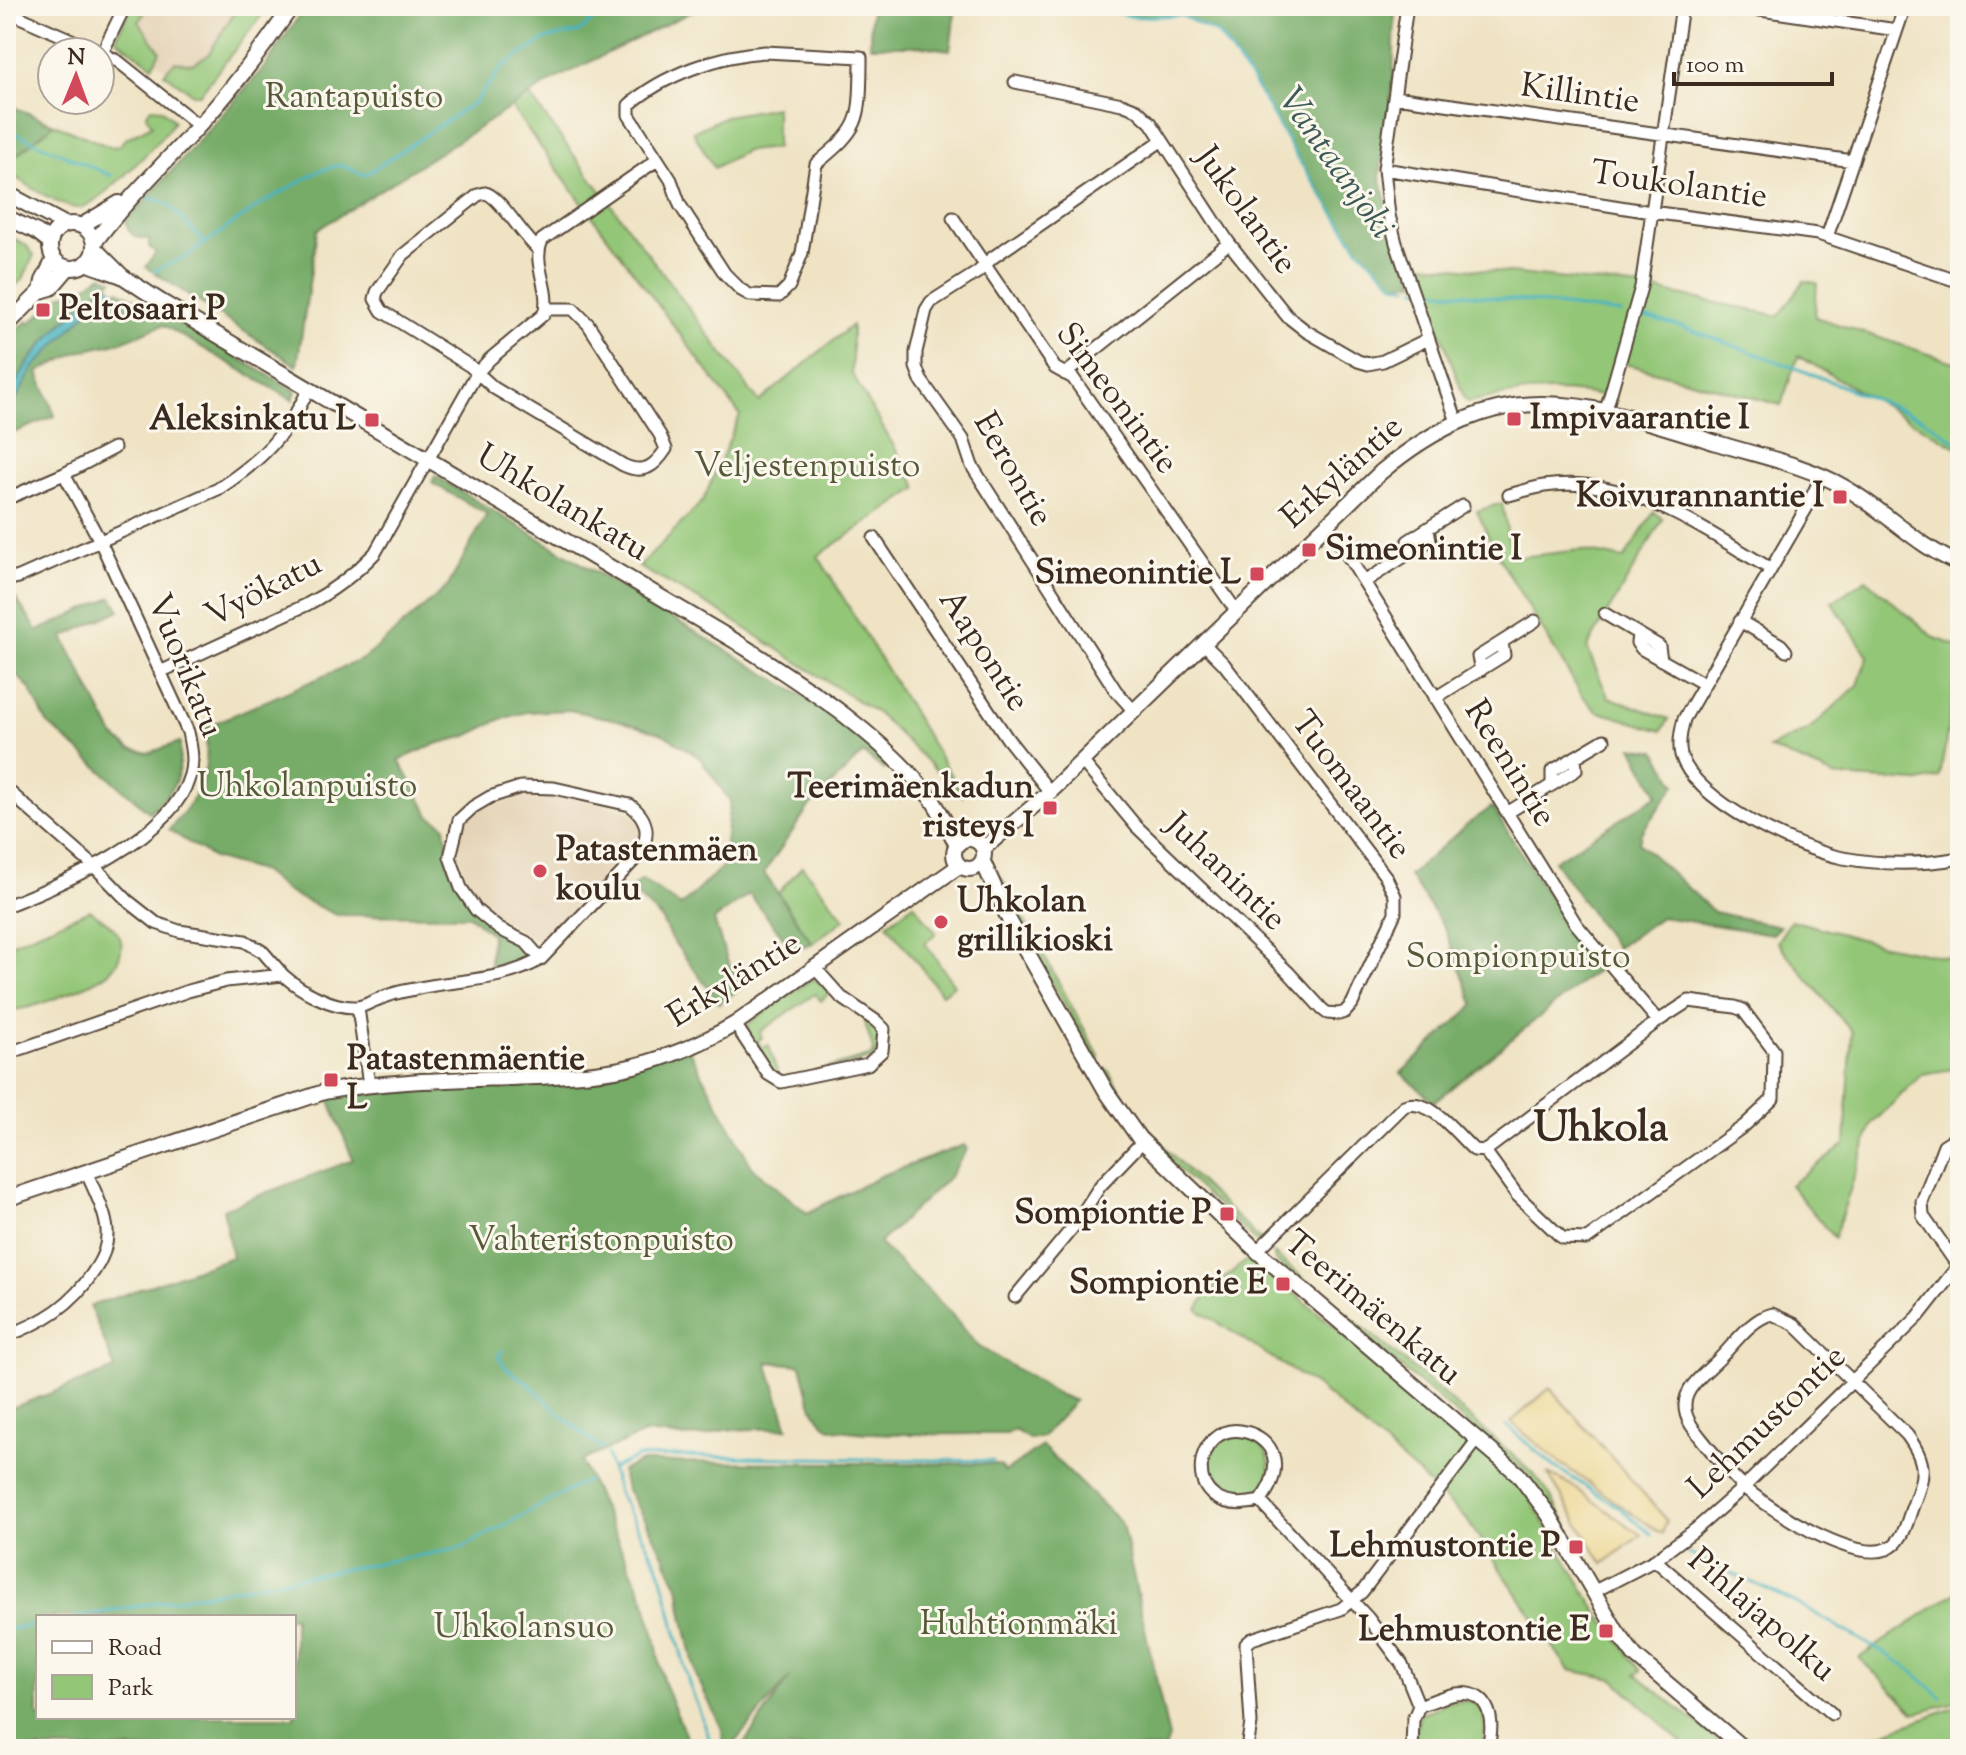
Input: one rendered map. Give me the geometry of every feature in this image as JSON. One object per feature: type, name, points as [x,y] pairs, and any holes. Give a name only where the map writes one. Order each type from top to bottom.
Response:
[{"type":"street","points":[[109,36],[125,6]]},
{"type":"street","points":[[6,326],[41,291],[51,288],[68,268],[85,263],[94,245],[129,197],[199,126],[239,79],[292,6]]},
{"type":"street","points":[[1407,6],[1384,169],[1389,215],[1457,422]]},
{"type":"street","points":[[1606,410],[1641,287],[1682,6]]},
{"type":"street","points":[[1733,6],[1897,30]]},
{"type":"street","points":[[1827,237],[1905,6]]},
{"type":"street","points":[[6,11],[62,36]]},
{"type":"street","points":[[751,53],[861,57],[856,125],[816,164],[802,253],[789,286],[779,296],[750,295],[725,274],[680,205],[671,180],[657,160],[629,115],[629,105],[656,85],[751,53]]},
{"type":"street","points":[[116,61],[199,126]]},
{"type":"street","name":"Jukolantie","points":[[1015,82],[1122,104],[1137,110],[1151,123],[1229,243],[1287,316],[1306,331],[1368,364],[1383,361],[1428,339]]},
{"type":"street","name":"Killintie","points":[[1395,97],[1853,161]]},
{"type":"street","name":"Eerontie","points":[[1134,711],[1116,691],[972,466],[963,439],[921,380],[916,367],[916,352],[926,310],[931,302],[1161,141]]},
{"type":"street","points":[[538,249],[524,238],[496,198],[485,193],[478,195],[403,255],[375,299],[382,311],[470,366],[494,388],[623,465],[646,469],[656,464],[666,449],[660,435],[588,324],[573,309],[546,309],[537,259],[542,240],[549,233],[657,160]]},
{"type":"street","name":"Toukolantie","points":[[1384,169],[1430,179],[1827,237],[1960,282]]},
{"type":"street","points":[[6,193],[91,235],[94,245]]},
{"type":"street","points":[[41,291],[54,259],[50,242],[55,231],[129,197]]},
{"type":"street","points":[[6,217],[50,242]]},
{"type":"street","name":"Simeonintie","points":[[953,218],[1055,368],[1073,378],[1237,612]]},
{"type":"street","points":[[1065,374],[1229,243]]},
{"type":"street","name":"Uhkolankatu","points":[[94,245],[122,276]]},
{"type":"street","points":[[54,259],[68,268]]},
{"type":"street","name":"Uhkolankatu","points":[[85,263],[122,276],[735,641],[810,689],[880,745],[929,797],[963,842]]},
{"type":"street","name":"Vyökatu","points":[[160,672],[306,605],[353,576],[375,553],[477,373],[542,317],[546,309]]},
{"type":"street","points":[[6,580],[218,489],[242,474],[285,432],[309,389]]},
{"type":"street","name":"Erkyläntie","points":[[6,1199],[303,1098],[369,1085],[571,1075],[632,1067],[710,1039],[974,862],[1381,472],[1409,449],[1457,422],[1496,409],[1541,403],[1606,410],[1821,477],[1864,499],[1922,544],[1960,564]]},
{"type":"street","points":[[6,499],[114,448]]},
{"type":"street","name":"Vuorikatu","points":[[6,906],[62,884],[163,819],[182,796],[191,774],[192,751],[188,732],[100,541],[64,474]]},
{"type":"street","points":[[1821,477],[1684,719],[1679,746],[1682,758],[1690,772],[1709,792],[1784,839],[1842,858],[1876,862],[1913,863],[1960,858]]},
{"type":"street","points":[[1509,495],[1544,486],[1568,484],[1596,486],[1624,493],[1674,513],[1771,569]]},
{"type":"street","points":[[1364,582],[1410,554],[1408,541],[1463,506]]},
{"type":"street","name":"Reenintie","points":[[1327,526],[1576,924],[1658,1021]]},
{"type":"street","name":"Aapontie","points":[[874,538],[1007,738],[1050,792]]},
{"type":"street","points":[[1605,614],[1638,634],[1637,643],[1642,649],[1704,684]]},
{"type":"street","points":[[1435,698],[1481,670],[1478,657],[1535,621]]},
{"type":"street","points":[[1740,621],[1786,651]]},
{"type":"street","name":"Tuomaantie","points":[[1204,644],[1224,664],[1386,877],[1395,896],[1395,913],[1352,1004],[1339,1014]]},
{"type":"street","points":[[1507,813],[1552,785],[1552,771],[1604,740]]},
{"type":"street","name":"Juhanintie","points":[[1082,761],[1136,826],[1289,973],[1322,1009],[1327,1013],[1339,1014]]},
{"type":"street","points":[[6,789],[156,923],[179,931],[245,941],[263,952],[294,985],[324,999],[358,1008],[382,997],[416,988],[512,973],[541,959],[639,855],[647,841],[646,823],[640,812],[630,805],[554,788],[521,787],[490,797],[459,820],[450,857],[461,888],[476,910],[499,929],[526,942],[541,959]]},
{"type":"street","name":"Teerimäenkatu","points":[[963,842],[977,841],[974,862],[993,888],[1106,1091],[1142,1142],[1257,1251],[1518,1474],[1536,1497],[1617,1632],[1635,1656],[1657,1678],[1744,1749]]},
{"type":"street","points":[[963,842],[954,855],[974,862]]},
{"type":"street","points":[[735,1024],[768,1074],[781,1082],[868,1064],[882,1051],[884,1029],[841,997],[815,968]]},
{"type":"street","points":[[6,1054],[188,991],[226,981],[283,975]]},
{"type":"street","points":[[1257,1251],[1404,1106],[1422,1105],[1474,1150],[1485,1151],[1689,1001],[1743,1010],[1774,1051],[1773,1099],[1744,1126],[1583,1240],[1560,1236],[1517,1195],[1485,1151]]},
{"type":"street","points":[[358,1008],[369,1085]]},
{"type":"street","name":"Lehmustontie","points":[[1593,1592],[1655,1560],[1744,1487],[1918,1317],[1959,1266],[1922,1210],[1922,1202],[1944,1145],[1960,1135]]},
{"type":"street","points":[[1015,1297],[1074,1226],[1105,1180],[1142,1142]]},
{"type":"street","points":[[6,1336],[53,1315],[73,1299],[102,1260],[106,1248],[105,1221],[86,1171]]},
{"type":"street","points":[[1772,1314],[1794,1324],[1854,1380],[1907,1435],[1923,1465],[1924,1477],[1904,1530],[1895,1544],[1879,1550],[1855,1549],[1785,1517],[1744,1487],[1689,1422],[1685,1405],[1691,1389],[1755,1323],[1772,1314]]},
{"type":"street","points":[[1239,1430],[1262,1439],[1270,1449],[1274,1470],[1268,1491],[1260,1501],[1232,1504],[1218,1499],[1209,1491],[1200,1463],[1205,1450],[1216,1437],[1239,1430]]},
{"type":"street","points":[[1247,1749],[1251,1723],[1246,1644],[1252,1639],[1341,1609],[1352,1601],[1478,1439]]},
{"type":"street","points":[[1260,1501],[1352,1601],[1402,1664],[1419,1706],[1413,1720],[1412,1749]]},
{"type":"street","name":"Pihlajapolku","points":[[1655,1560],[1832,1714]]},
{"type":"street","points":[[1419,1706],[1459,1693],[1470,1694],[1483,1701],[1491,1716],[1487,1749]]},
{"type":"shaded area","points":[[132,6],[258,6],[198,93],[119,34]]},
{"type":"shaded area","name":"Patastenmäen koulu","points":[[527,790],[625,809],[639,820],[642,828],[639,842],[598,896],[554,943],[528,936],[476,902],[460,858],[458,832],[463,820],[484,805]]},
{"type":"green space","points":[[131,6],[148,6],[139,22],[160,51],[153,66],[116,39]]},
{"type":"green space","points":[[238,6],[257,6],[262,10],[262,15],[200,94],[193,94],[164,73],[175,62],[192,64],[208,55]]},
{"type":"green space","name":"Rantapuisto","points":[[306,6],[703,6],[557,78],[317,230],[297,366],[146,267],[156,252],[149,247],[149,239],[131,234],[126,222],[263,69]]},
{"type":"green space","points":[[871,6],[956,6],[950,50],[921,46],[870,46]]},
{"type":"green space","points":[[1084,6],[1395,6],[1393,85],[1380,176],[1396,243],[1416,282],[1395,284],[1358,248],[1300,162],[1253,82],[1218,34],[1180,15],[1135,17]]},
{"type":"green space","name":"Veljestenpuisto","points":[[529,95],[759,402],[852,325],[852,374],[918,488],[818,556],[964,797],[878,714],[714,608],[639,567],[703,501],[740,415],[511,107]]},
{"type":"green space","points":[[6,104],[110,147],[119,146],[125,139],[152,125],[146,115],[151,108],[162,109],[174,121],[130,170],[88,205],[79,208],[52,199],[6,172]]},
{"type":"green space","points":[[6,104],[54,124],[6,164]]},
{"type":"green space","points":[[776,107],[776,148],[745,151],[714,168],[693,132],[726,116]]},
{"type":"green space","points":[[6,234],[26,245],[34,255],[23,279],[7,293]]},
{"type":"green space","points":[[1416,263],[1641,287],[1779,316],[1804,281],[1817,283],[1815,317],[1960,364],[1960,449],[1798,356],[1781,405],[1619,362],[1609,398],[1573,392],[1538,391],[1468,402]]},
{"type":"green space","points":[[102,275],[113,280],[45,341],[23,370],[6,405],[6,337],[28,321],[30,323],[60,296],[84,287]]},
{"type":"green space","points":[[119,290],[296,391],[293,400],[163,325],[121,342],[78,352],[38,372],[55,416],[6,436],[6,417],[34,367],[95,304]]},
{"type":"green space","name":"Uhkolanpuisto","points":[[435,476],[806,698],[888,763],[884,770],[863,753],[809,807],[764,873],[812,943],[794,951],[749,894],[714,920],[727,960],[743,987],[719,1003],[670,937],[661,918],[630,889],[642,880],[681,906],[722,867],[730,801],[700,758],[663,734],[569,710],[527,712],[501,719],[467,736],[436,744],[399,760],[430,816],[445,825],[450,870],[466,895],[525,947],[527,958],[521,963],[490,966],[491,934],[470,916],[336,915],[287,892],[263,872],[213,858],[169,830],[190,804],[205,772],[206,727],[365,658],[448,586],[487,514],[432,483]]},
{"type":"green space","points":[[1502,503],[1512,558],[1580,550],[1624,559],[1654,512],[1663,519],[1587,648],[1608,697],[1669,719],[1662,731],[1596,711],[1581,694],[1495,551],[1477,511]]},
{"type":"green space","points":[[1866,579],[1935,638],[1960,647],[1960,670],[1957,671],[1940,778],[1917,782],[1837,777],[1769,748],[1810,729],[1858,685],[1868,656],[1832,602]]},
{"type":"green space","points":[[6,596],[14,596],[38,631],[112,597],[120,610],[63,637],[114,736],[130,749],[149,753],[180,742],[180,765],[175,782],[166,797],[149,812],[47,723],[30,689],[6,663]]},
{"type":"green space","points":[[1632,747],[1656,751],[1676,784],[1641,833],[1639,843],[1714,912],[1780,926],[1772,934],[1661,917],[1616,948],[1554,861],[1658,795]]},
{"type":"green space","name":"Sompionpuisto","points":[[1492,807],[1596,971],[1434,1102],[1401,1073],[1474,1005],[1444,927],[1409,876],[1465,826]]},
{"type":"green space","points":[[802,866],[845,919],[812,943],[778,893]]},
{"type":"green space","points":[[999,877],[1099,1059],[1095,1058],[1005,899],[995,878]]},
{"type":"green space","points":[[914,904],[936,933],[925,943],[954,985],[942,994],[887,924]]},
{"type":"green space","points":[[90,910],[113,927],[119,936],[121,953],[114,967],[91,983],[60,996],[28,1007],[6,1010],[6,946]]},
{"type":"green space","points":[[1791,920],[1878,944],[1960,960],[1960,1068],[1922,1074],[1872,1124],[1834,1238],[1790,1185],[1845,1144],[1852,1032],[1777,942]]},
{"type":"green space","points":[[812,979],[822,983],[830,992],[821,1001],[815,994],[760,1032],[762,1038],[758,1040],[761,1048],[769,1045],[778,1075],[793,1078],[869,1056],[874,1052],[864,1020],[866,1017],[881,1031],[881,1048],[871,1059],[782,1081],[771,1075],[746,1033],[749,1023]]},
{"type":"green space","points":[[688,1048],[752,1167],[807,1213],[880,1176],[964,1145],[967,1149],[950,1176],[879,1243],[948,1310],[978,1346],[1075,1401],[1042,1437],[1029,1439],[1014,1430],[1007,1434],[884,1434],[839,1430],[827,1426],[816,1414],[801,1365],[767,1362],[788,1428],[724,1430],[704,1436],[682,1437],[646,1433],[581,1461],[644,1597],[663,1681],[685,1734],[687,1749],[6,1749],[6,1410],[115,1369],[90,1306],[232,1257],[223,1209],[353,1160],[329,1099],[478,1080],[571,1075]]},
{"type":"green space","points":[[1104,1069],[1108,1070],[1123,1095],[1159,1141],[1263,1242],[1257,1242],[1134,1123]]},
{"type":"green space","points":[[1273,1253],[1533,1473],[1548,1492],[1600,1583],[1593,1580],[1557,1517],[1527,1474],[1275,1261]]},
{"type":"green space","points":[[1251,1257],[1497,1462],[1528,1495],[1596,1610],[1641,1671],[1636,1674],[1728,1749],[1688,1749],[1614,1679],[1569,1670],[1467,1520],[1319,1388],[1198,1310],[1207,1292]]},
{"type":"green space","points":[[1232,1436],[1244,1436],[1261,1445],[1268,1456],[1268,1480],[1261,1491],[1244,1500],[1232,1500],[1220,1495],[1211,1486],[1206,1474],[1206,1462],[1211,1450],[1220,1441]]},
{"type":"green space","name":"Huhtionmäki","points":[[1042,1446],[1122,1524],[1169,1738],[1165,1749],[740,1749],[790,1677],[729,1749],[723,1749],[722,1729],[696,1675],[680,1590],[626,1488],[621,1471],[639,1462],[995,1464],[1005,1472]]},
{"type":"green space","points":[[1960,1589],[1959,1701],[1915,1713],[1859,1658]]},
{"type":"green space","points":[[1470,1701],[1484,1715],[1482,1749],[1417,1749],[1415,1736],[1420,1715],[1448,1702]]},
{"type":"green space","points":[[1960,1705],[1960,1749],[1846,1749],[1861,1741]]},
{"type":"sand","points":[[1550,1388],[1667,1520],[1662,1534],[1560,1463],[1511,1422]]},
{"type":"sand","points":[[1548,1474],[1571,1485],[1641,1535],[1603,1564]]},
{"type":"water","points":[[108,284],[115,292],[95,304],[34,367],[6,417],[9,400],[29,362],[61,325]]},
{"type":"waterway","name":"Vantaanjoki","points":[[154,271],[187,256],[261,204],[319,171],[340,165],[365,175],[475,102],[503,66],[546,39],[579,32],[610,6]]},
{"type":"waterway","name":"Vantaanjoki","points":[[1084,6],[1135,17],[1181,15],[1218,34],[1253,82],[1300,162],[1358,248],[1395,284],[1408,287]]},
{"type":"waterway","points":[[6,129],[112,176]]},
{"type":"waterway","points":[[149,198],[167,203],[204,242]]},
{"type":"waterway","name":"Vantaanjoki","points":[[1416,288],[1621,313]]},
{"type":"waterway","name":"Vantaanjoki","points":[[1644,317],[1683,327],[1817,376],[1923,419],[1960,444]]},
{"type":"waterway","points":[[502,1350],[499,1357],[505,1367],[529,1384],[602,1449]]},
{"type":"waterway","points":[[1506,1425],[1555,1467],[1620,1508],[1651,1534]]},
{"type":"waterway","points":[[607,1455],[618,1492],[660,1569],[689,1684],[711,1749]]},
{"type":"waterway","points":[[611,1469],[638,1457],[679,1456],[993,1461]]},
{"type":"waterway","points":[[87,1615],[462,1548],[588,1480]]},
{"type":"waterway","points":[[1689,1554],[1793,1601],[1905,1665],[1941,1697]]},
{"type":"waterway","points":[[6,1630],[36,1624]]},
{"type":"place","name":"Peltosaari P","points":[[43,310]]},
{"type":"place","name":"Impivaarantie I","points":[[1514,419]]},
{"type":"place","name":"Aleksinkatu L","points":[[372,420]]},
{"type":"place","name":"Koivurannantie I","points":[[1840,497]]},
{"type":"place","name":"Simeonintie I","points":[[1309,550]]},
{"type":"place","name":"Simeonintie L","points":[[1257,574]]},
{"type":"place","name":"Teerimäenkadun risteys I","points":[[1050,808]]},
{"type":"place","name":"Patastenmäen koulu","points":[[540,871]]},
{"type":"place","name":"Uhkolan grillikioski","points":[[941,922]]},
{"type":"place","name":"Patastenmäentie L","points":[[331,1080]]},
{"type":"place","name":"Sompiontie P","points":[[1227,1214]]},
{"type":"place","name":"Sompiontie E","points":[[1283,1284]]},
{"type":"place","name":"Lehmustontie P","points":[[1576,1547]]},
{"type":"place","name":"Lehmustontie E","points":[[1606,1631]]},
{"type":"district","name":"Uhkola","points":[[1601,1130]]},
{"type":"park label","name":"Vahteristonpuisto","points":[[601,1241]]},
{"type":"park label","name":"Uhkolansuo","points":[[524,1628]]}]
